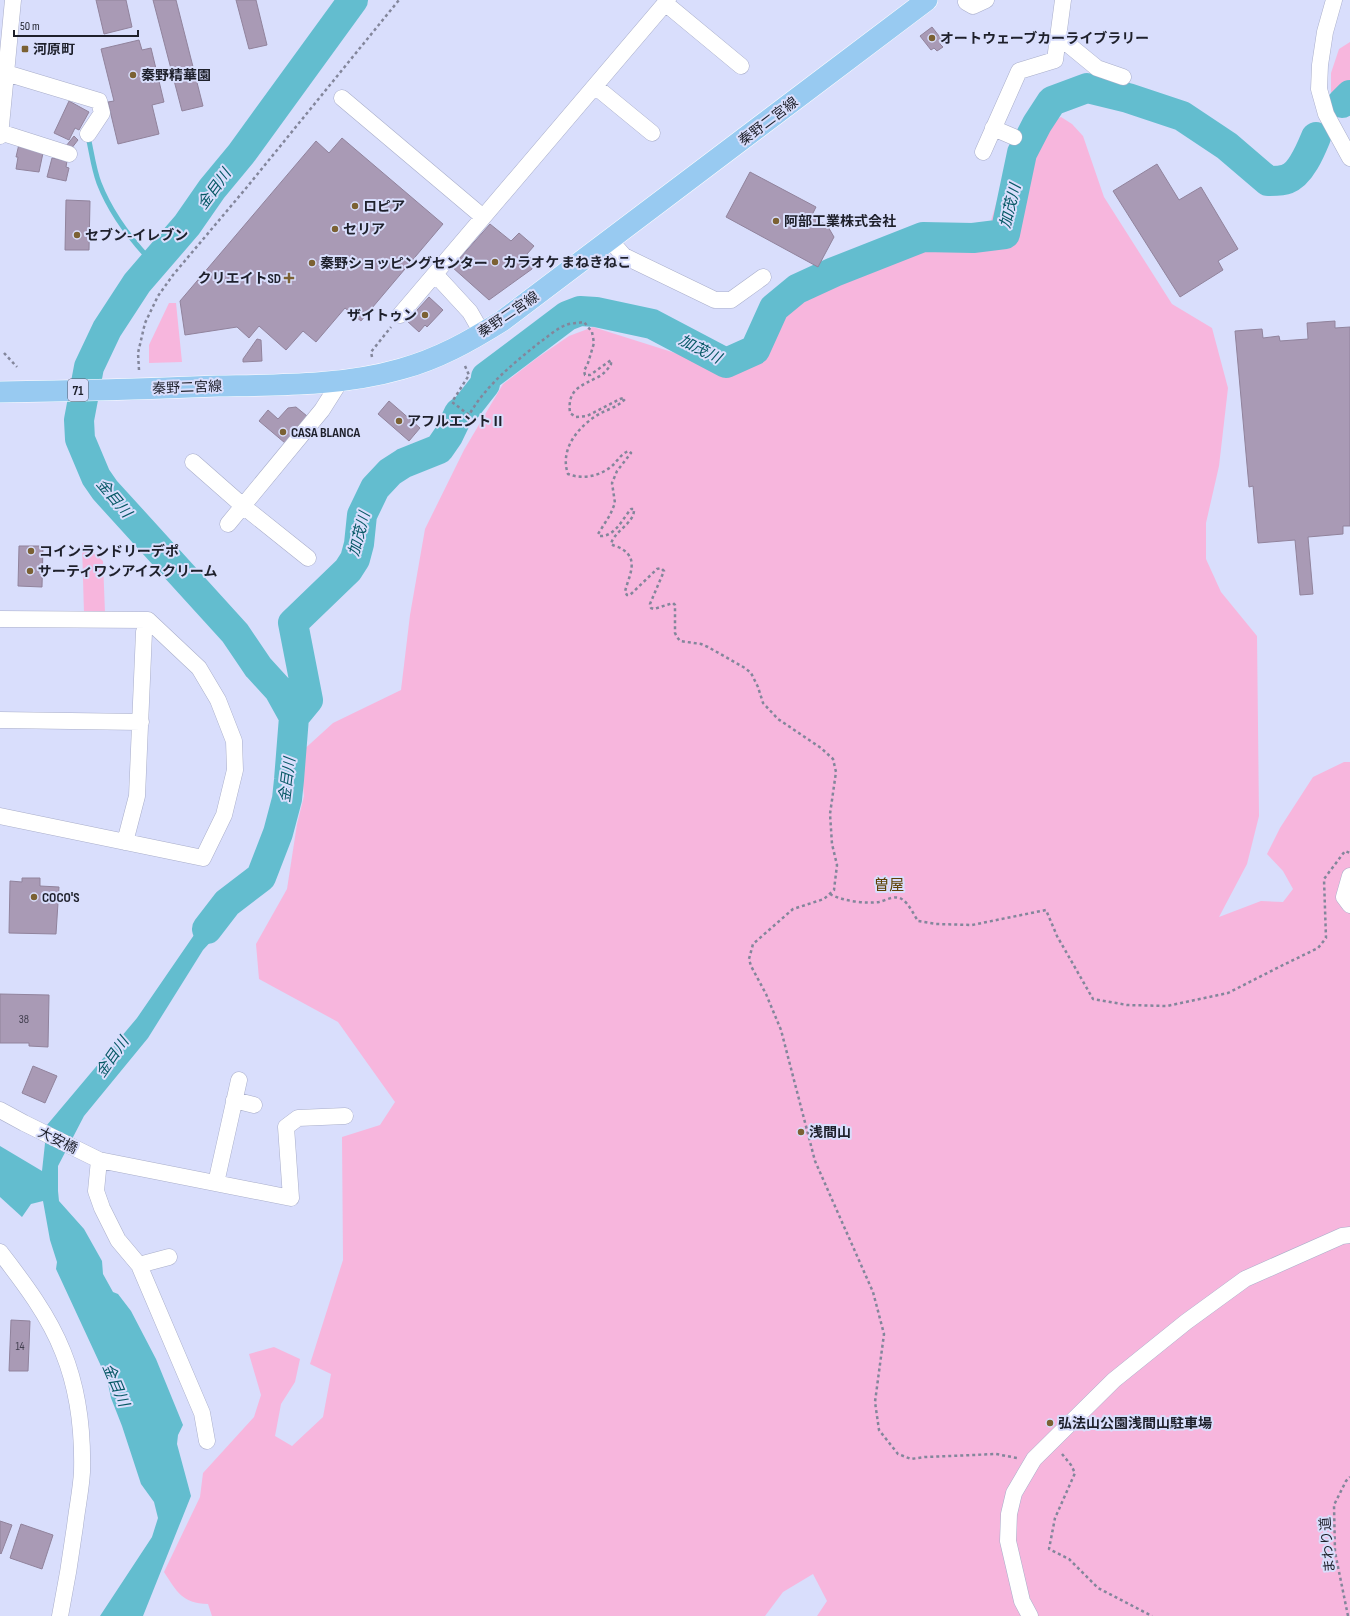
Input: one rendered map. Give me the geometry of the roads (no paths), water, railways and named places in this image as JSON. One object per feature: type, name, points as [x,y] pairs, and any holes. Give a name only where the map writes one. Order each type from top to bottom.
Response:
[{"type":"main road","name":"秦野二宮線","points":[[0,392],[284,384],[341,380],[378,375],[402,369],[430,359],[456,348],[502,321],[927,0]]},
{"type":"street","points":[[0,136],[13,0]]},
{"type":"street","points":[[966,2],[973,6],[986,0]]},
{"type":"street","points":[[983,152],[1019,71],[1055,60],[1063,0]]},
{"type":"street","points":[[1334,0],[1325,32],[1320,65],[1319,89],[1326,114],[1350,158]]},
{"type":"street","points":[[400,316],[667,2],[741,66]]},
{"type":"street","points":[[1058,36],[1097,68],[1123,77]]},
{"type":"street","points":[[6,73],[99,101],[102,113],[88,134]]},
{"type":"street","points":[[596,87],[652,133]]},
{"type":"street","points":[[342,98],[483,217]]},
{"type":"street","points":[[994,128],[1014,137]]},
{"type":"street","points":[[0,132],[69,154]]},
{"type":"street","points":[[610,240],[624,256],[715,300],[731,300],[763,277]]},
{"type":"street","points":[[435,274],[470,312],[482,333]]},
{"type":"street","points":[[228,524],[325,406],[341,380]]},
{"type":"street","points":[[193,462],[202,478],[243,506],[308,558]]},
{"type":"street","points":[[0,618],[148,620],[199,668],[218,700],[234,741],[235,770],[224,815],[203,858],[0,816]]},
{"type":"street","points":[[125,842],[136,796],[141,722],[144,632],[148,620]]},
{"type":"street","points":[[0,720],[141,722]]},
{"type":"street","points":[[1350,876],[1344,897],[1350,905]]},
{"type":"street","points":[[216,1183],[239,1080]]},
{"type":"street","points":[[234,1100],[254,1105]]},
{"type":"street","name":"大安橋","points":[[0,1110],[95,1158],[291,1198],[286,1127],[298,1118],[345,1116]]},
{"type":"street","points":[[95,1158],[96,1191],[102,1208],[118,1240],[139,1265],[202,1413],[207,1441]]},
{"type":"street","points":[[1030,1616],[1022,1601],[1008,1541],[1009,1514],[1014,1493],[1034,1459],[1114,1380],[1186,1322],[1245,1279],[1342,1236],[1350,1235]]},
{"type":"street","points":[[0,1252],[23,1282],[43,1313],[63,1352],[73,1385],[80,1431],[82,1472],[68,1579],[60,1616]]},
{"type":"street","points":[[139,1265],[169,1257]]},
{"type":"water","points":[[236,893],[215,937],[203,950],[148,1038],[84,1116],[58,1166],[59,1201],[84,1229],[102,1261],[103,1274],[113,1292],[118,1294],[131,1311],[156,1359],[183,1425],[178,1435],[177,1444],[191,1496],[143,1616],[100,1616],[152,1537],[158,1518],[154,1502],[141,1484],[111,1398],[107,1379],[56,1269],[57,1262],[50,1240],[43,1201],[31,1204],[22,1217],[0,1197],[0,1146],[42,1171],[47,1125],[137,1018],[218,897]]},
{"type":"waterway","name":"金目川","points":[[207,929],[227,903],[261,877],[278,833],[287,799],[294,717],[279,690],[258,667],[235,633],[105,490],[96,477],[80,439],[79,420],[89,367],[107,329],[137,283],[187,225],[212,189],[241,154],[353,0]]},
{"type":"waterway","name":"加茂川","points":[[294,717],[308,700],[293,623],[348,570],[355,559],[359,544],[362,515],[375,488],[390,472],[404,463],[439,449],[448,436],[459,413],[467,407],[485,384],[486,377],[567,316],[580,311],[596,312],[652,324],[726,363],[755,350],[774,308],[797,289],[834,272],[923,237],[973,238],[1005,234],[1022,153],[1037,124],[1052,101],[1087,88],[1128,98],[1182,116],[1227,146],[1268,181],[1285,180],[1297,172],[1305,161],[1316,137]]},
{"type":"waterway","name":"加茂川","points":[[1342,103],[1350,95]]},
{"type":"waterway","points":[[89,141],[97,178],[109,205],[137,246],[154,264]]},
{"type":"place","name":"オートウェーブカーライブラリー","points":[[932,38]]},
{"type":"place","name":"河原町","points":[[25,49]]},
{"type":"place","name":"秦野精華園","points":[[133,75]]},
{"type":"place","name":"ロピア","points":[[355,206]]},
{"type":"place","name":"阿部工業株式会社","points":[[776,221]]},
{"type":"place","name":"セリア","points":[[335,229]]},
{"type":"place","name":"セブン-イレブン","points":[[77,235]]},
{"type":"place","name":"カラオケ まねきねこ","points":[[495,262]]},
{"type":"place","name":"秦野ショッピングセンター","points":[[312,263]]},
{"type":"place","name":"クリエイトSD","points":[[289,278]]},
{"type":"place","name":"ザイトゥン","points":[[425,315]]},
{"type":"place","name":"アフルエントⅡ","points":[[399,421]]},
{"type":"place","name":"CASA BLANCA","points":[[283,432]]},
{"type":"place","name":"コインランドリーデポ","points":[[31,551]]},
{"type":"place","name":"サーティワンアイスクリーム","points":[[30,571]]},
{"type":"place","name":"COCO'S","points":[[34,897]]},
{"type":"place","name":"浅間山","points":[[801,1132]]},
{"type":"place","name":"弘法山公園浅間山駐車場","points":[[1050,1423]]},
{"type":"district","name":"曽屋","points":[[889,885]]}]
